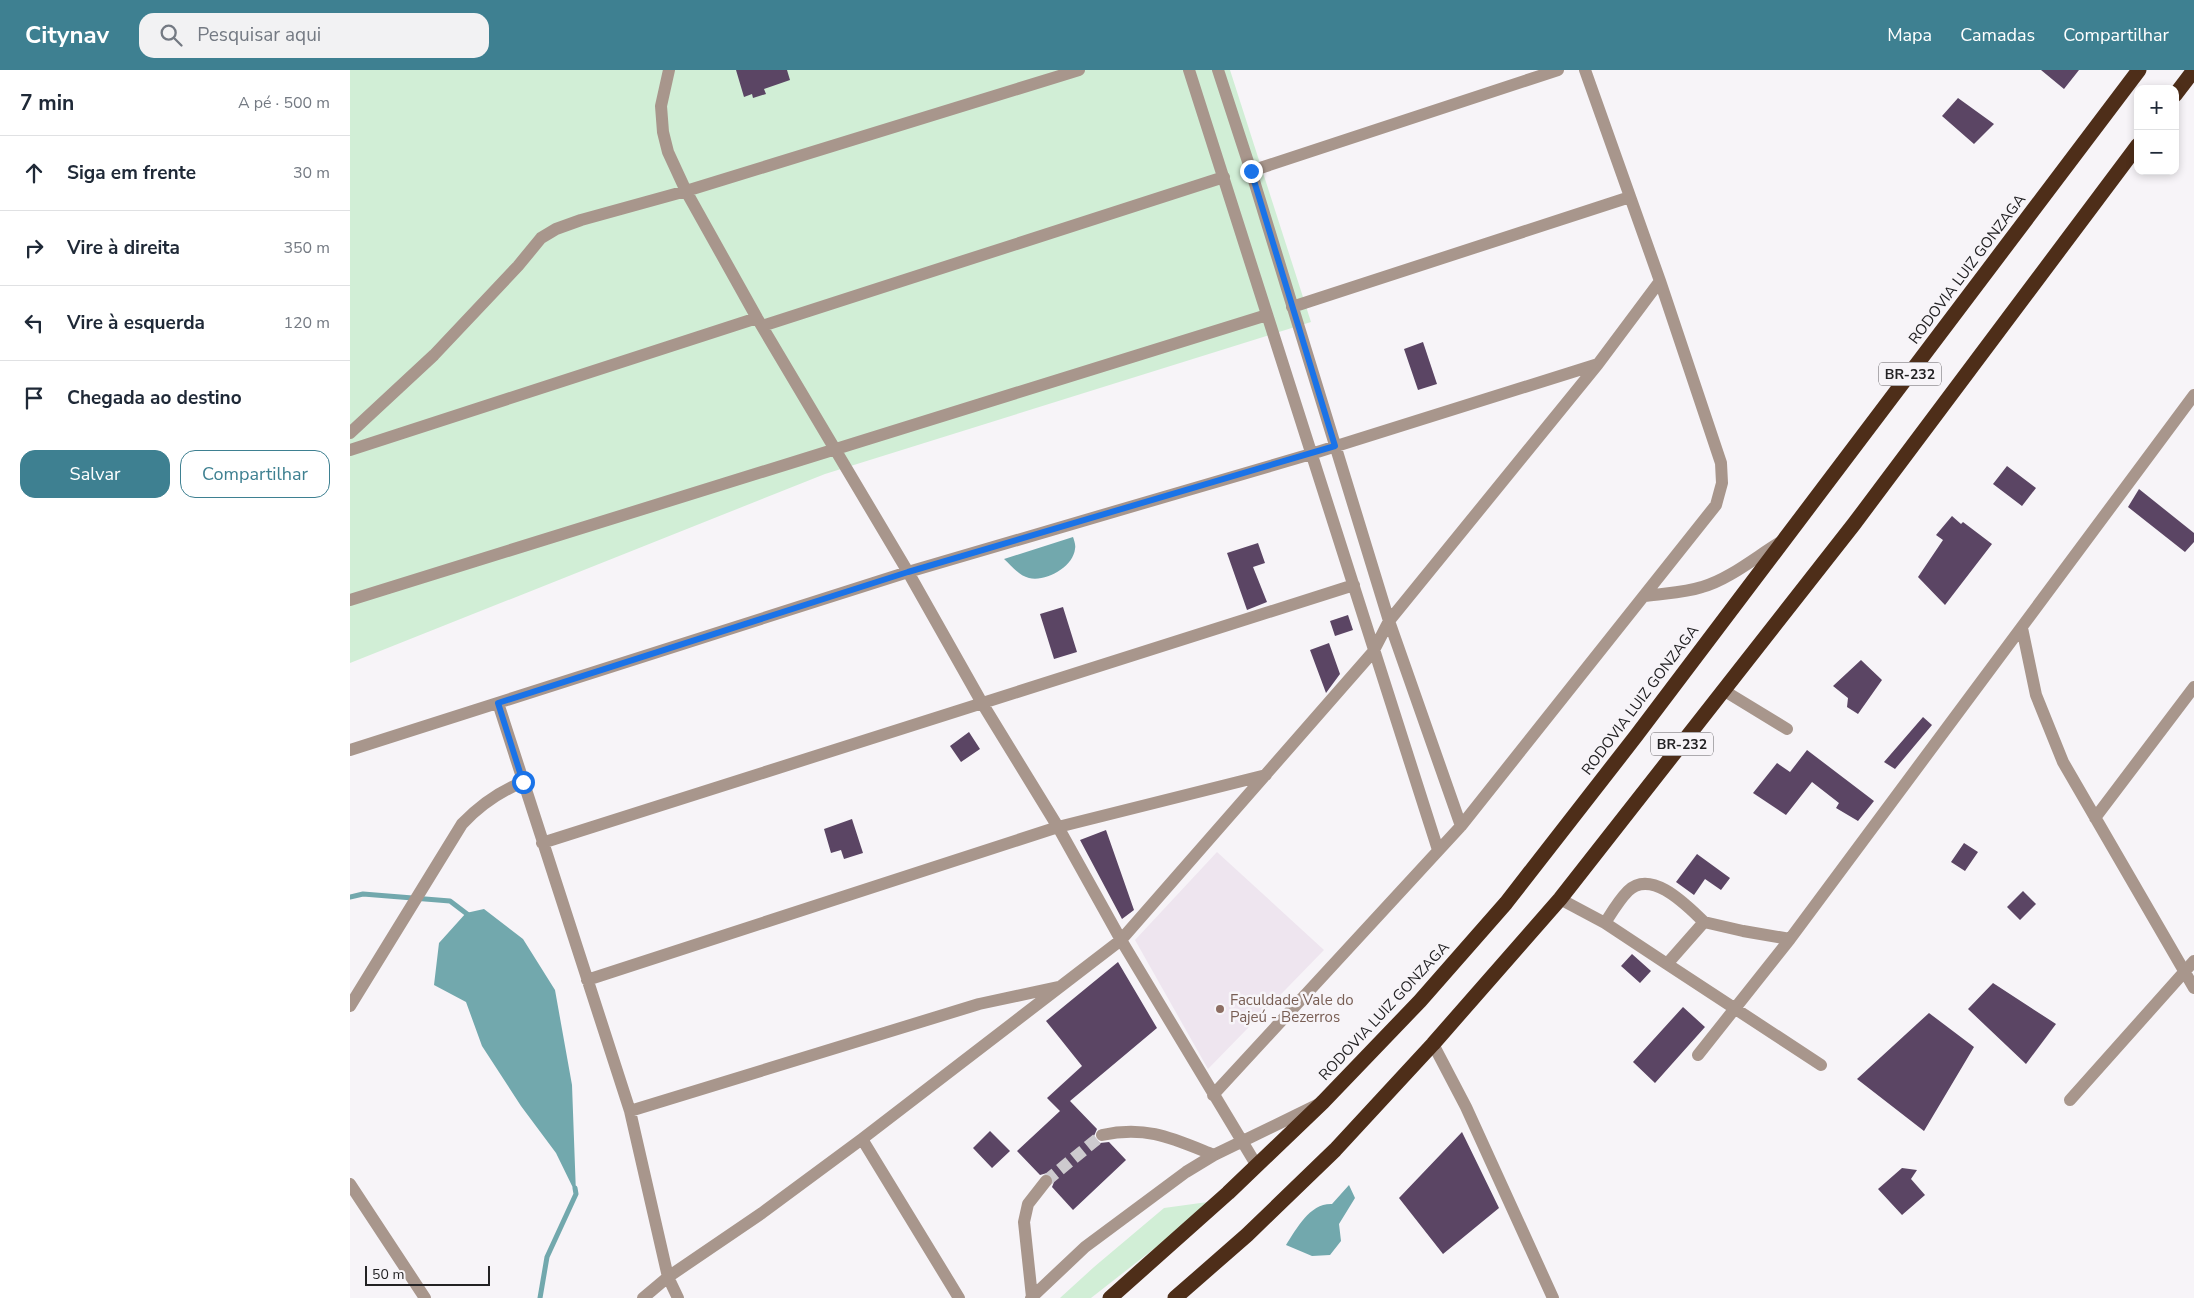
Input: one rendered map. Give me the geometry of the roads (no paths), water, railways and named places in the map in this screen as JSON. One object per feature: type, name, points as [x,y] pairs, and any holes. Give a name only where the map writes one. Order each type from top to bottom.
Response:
[{"type":"highway","name":"RODOVIA LUIZ GONZAGA","points":[[1110,1298],[1324,1102],[1420,1001],[1506,903],[1641,729],[1780,542],[2139,70]]},
{"type":"highway","points":[[2179,90],[2194,70]]},
{"type":"highway","name":"BR-232","points":[[1175,1298],[1247,1235],[1335,1150],[1433,1044],[1560,899],[1860,516],[2134,150]]},
{"type":"street","points":[[669,70],[661,106],[663,132],[668,152],[686,191],[760,322],[908,572],[982,703],[1058,827],[1120,940],[1256,1166]]},
{"type":"street","points":[[350,433],[434,355],[518,266],[541,238],[556,229],[1080,70]]},
{"type":"street","points":[[1189,70],[1354,585],[1373,652],[1438,850]]},
{"type":"street","points":[[1218,70],[1251,171],[1389,621],[1461,826]]},
{"type":"street","points":[[1251,171],[1558,70]]},
{"type":"street","points":[[1213,1095],[1461,826],[1716,505],[1722,483],[1721,463],[1660,281],[1585,70]]},
{"type":"street","points":[[350,450],[1224,177]]},
{"type":"street","points":[[1292,307],[1630,197]]},
{"type":"street","points":[[643,1298],[668,1277],[762,1213],[862,1139],[1063,986],[1120,940],[1373,652],[1389,621],[1598,364],[1660,281]]},
{"type":"street","points":[[350,600],[1267,315]]},
{"type":"street","points":[[350,750],[908,572],[1311,454],[1598,364]]},
{"type":"street","points":[[1698,1055],[1790,939],[2194,396]]},
{"type":"street","points":[[1645,596],[1689,591],[1704,587],[1720,580],[1780,542]]},
{"type":"street","points":[[542,843],[1354,585]]},
{"type":"street","points":[[2022,628],[2036,696],[2063,762],[2194,988]]},
{"type":"street","points":[[2095,818],[2194,687]]},
{"type":"street","points":[[1723,690],[1787,728]]},
{"type":"street","points":[[498,703],[630,1111],[668,1277],[678,1298]]},
{"type":"street","points":[[587,980],[1058,827],[1266,775]]},
{"type":"street","points":[[350,1006],[462,824],[483,803],[506,788],[523,782]]},
{"type":"street","points":[[1605,922],[1629,890],[1646,885],[1660,887],[1674,894],[1704,922],[1790,939]]},
{"type":"street","points":[[1560,899],[1605,922],[1734,1010],[1821,1065]]},
{"type":"street","points":[[1667,964],[1704,922]]},
{"type":"street","points":[[2070,1100],[2194,961]]},
{"type":"street","points":[[630,1111],[979,1004],[1063,986]]},
{"type":"street","points":[[1433,1044],[1466,1107],[1553,1298]]},
{"type":"street","points":[[1032,1298],[1085,1247],[1186,1172],[1214,1155],[1324,1102]]},
{"type":"street","points":[[1102,1135],[1144,1131],[1168,1137],[1214,1155]]},
{"type":"street","points":[[862,1139],[959,1298]]},
{"type":"street","points":[[1032,1298],[1024,1222],[1028,1204],[1046,1181]]},
{"type":"street","points":[[350,1184],[425,1298]]},
{"type":"water","points":[[1073,537],[1075,549],[1069,562],[1058,572],[1043,578],[1025,577],[1004,559]]},
{"type":"water","points":[[484,909],[523,939],[555,990],[572,1085],[576,1194],[556,1153],[521,1106],[482,1046],[466,1002],[434,985],[439,943],[466,913]]},
{"type":"water","points":[[1349,1185],[1355,1198],[1339,1224],[1341,1241],[1330,1255],[1312,1256],[1286,1245],[1300,1224],[1311,1212],[1324,1205],[1332,1204]]},
{"type":"waterway","points":[[350,897],[363,894],[450,901],[471,917]]},
{"type":"waterway","points":[[540,1298],[547,1257],[576,1194],[575,1188]]},
{"type":"tunnel","points":[[1046,1181],[1102,1135]]},
{"type":"place","name":"Faculdade Vale do Pajeú - Bezerros","points":[[1220,1009]]}]
